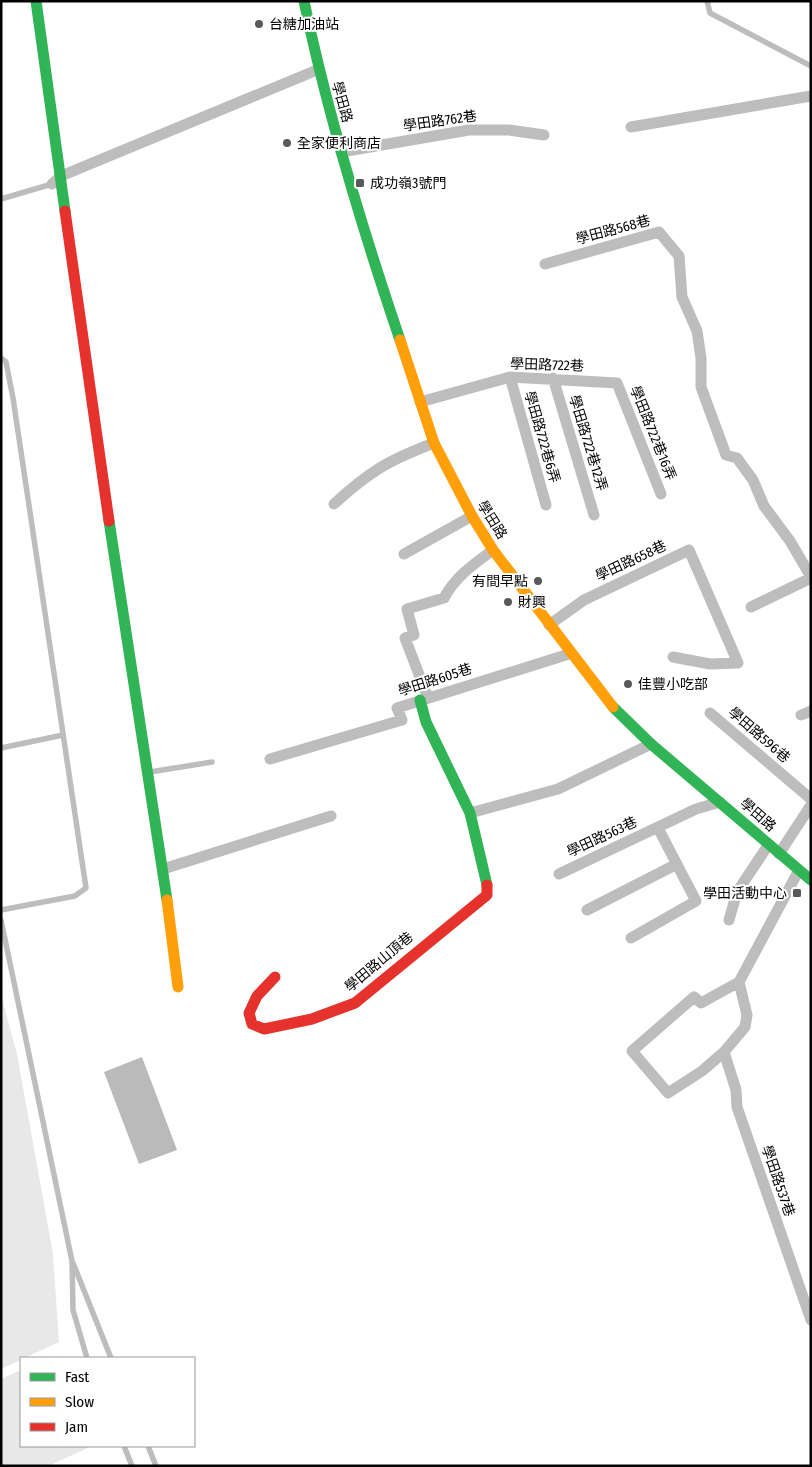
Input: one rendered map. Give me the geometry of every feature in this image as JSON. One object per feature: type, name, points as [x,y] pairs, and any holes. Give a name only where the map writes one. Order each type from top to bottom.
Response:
[{"type":"street","points":[[36,1],[95,428],[163,869],[178,987]]},
{"type":"street","name":"學田路","points":[[304,1],[317,70],[340,152],[420,402],[434,443],[472,516],[493,550],[569,654],[615,711],[811,880]]},
{"type":"street","points":[[52,184],[61,176],[317,70]]},
{"type":"street","points":[[631,127],[811,96]]},
{"type":"street","name":"學田路762巷","points":[[340,152],[469,130],[509,130],[544,135]]},
{"type":"street","name":"學田路568巷","points":[[545,264],[659,232],[665,238],[679,256],[682,297],[697,331],[701,358],[701,387],[726,455],[737,458],[753,480],[764,506],[790,541],[811,578]]},
{"type":"street","name":"學田路722巷","points":[[420,402],[510,377],[617,383]]},
{"type":"street","name":"學田路722巷6弄","points":[[510,377],[546,505]]},
{"type":"street","name":"學田路722巷12弄","points":[[553,378],[594,515]]},
{"type":"street","name":"學田路722巷16弄","points":[[617,383],[661,494]]},
{"type":"street","points":[[334,504],[376,469],[393,459],[434,443]]},
{"type":"street","points":[[404,554],[472,516]]},
{"type":"street","points":[[424,699],[405,638],[414,635],[407,609],[444,598],[451,585],[468,567],[493,550]]},
{"type":"street","name":"學田路658巷","points":[[549,625],[584,600],[689,550],[738,663],[710,664],[673,657]]},
{"type":"street","points":[[751,607],[811,578]]},
{"type":"street","name":"學田路605巷","points":[[270,759],[402,720],[396,708],[569,654]]},
{"type":"street","name":"學田路山頂巷","points":[[275,977],[252,1002],[248,1013],[249,1019],[258,1028],[264,1029],[312,1019],[347,1007],[364,997],[439,932],[482,899],[488,890],[470,813],[426,722],[424,699]]},
{"type":"street","name":"學田路596巷","points":[[710,713],[811,799]]},
{"type":"street","points":[[470,813],[558,789],[651,744]]},
{"type":"street","name":"學田路563巷","points":[[559,874],[696,809],[720,802]]},
{"type":"street","points":[[779,854],[811,805]]},
{"type":"street","points":[[163,869],[331,816]]},
{"type":"street","name":"學田路563巷","points":[[632,938],[696,901],[658,828]]},
{"type":"street","points":[[730,920],[737,892],[768,844]]},
{"type":"street","points":[[586,910],[677,864]]},
{"type":"street","points":[[739,982],[747,1014],[745,1027],[724,1052],[702,1071],[668,1092],[632,1051],[694,996],[701,1003],[739,982],[799,870]]},
{"type":"street","name":"學田路537巷","points":[[724,1052],[736,1090],[737,1107],[811,1320]]},
{"type":"lane","points":[[707,1],[710,13],[811,66]]},
{"type":"lane","points":[[1,200],[52,184]]},
{"type":"lane","points":[[1,358],[6,362],[13,398],[86,888],[75,896],[1,910]]},
{"type":"lane","points":[[1,748],[63,735]]},
{"type":"lane","points":[[148,773],[212,762]]},
{"type":"lane","points":[[1,920],[72,1261],[111,1357]]},
{"type":"lane","points":[[72,1261],[73,1310],[87,1357]]},
{"type":"lane","points":[[124,1447],[132,1466]]},
{"type":"lane","points":[[148,1447],[156,1466]]},
{"type":"shaded area","points":[[1,995],[17,1054],[53,1254],[59,1342],[27,1357],[20,1357],[20,1360],[1,1369]]},
{"type":"shaded area","points":[[142,1057],[177,1150],[139,1164],[104,1072]]},
{"type":"shaded area","points":[[20,1370],[20,1447],[90,1447],[48,1466],[1,1466],[1,1379]]},
{"type":"traffic: fast","points":[[36,1],[65,211]]},
{"type":"traffic: fast","points":[[304,1],[335,130],[372,256],[400,340]]},
{"type":"traffic: fast","points":[[109,521],[167,900]]},
{"type":"traffic: fast","points":[[420,700],[426,722],[470,813],[487,885]]},
{"type":"traffic: fast","points":[[613,707],[651,744],[811,880]]},
{"type":"traffic: slow","points":[[400,340],[434,443],[472,516],[493,550],[613,707]]},
{"type":"traffic: slow","points":[[167,900],[178,987]]},
{"type":"traffic: jam","points":[[65,211],[109,521]]},
{"type":"traffic: jam","points":[[275,977],[257,996],[249,1013],[252,1024],[264,1029],[312,1019],[355,1003],[487,895],[487,885]]},
{"type":"place","name":"台糖加油站","points":[[259,24]]},
{"type":"place","name":"全家便利商店","points":[[287,143]]},
{"type":"place","name":"成功嶺3號門","points":[[360,183]]},
{"type":"place","name":"有間早點","points":[[538,581]]},
{"type":"place","name":"財興","points":[[508,602]]},
{"type":"place","name":"佳豐小吃部","points":[[628,684]]},
{"type":"place","name":"學田活動中心","points":[[797,893]]}]
